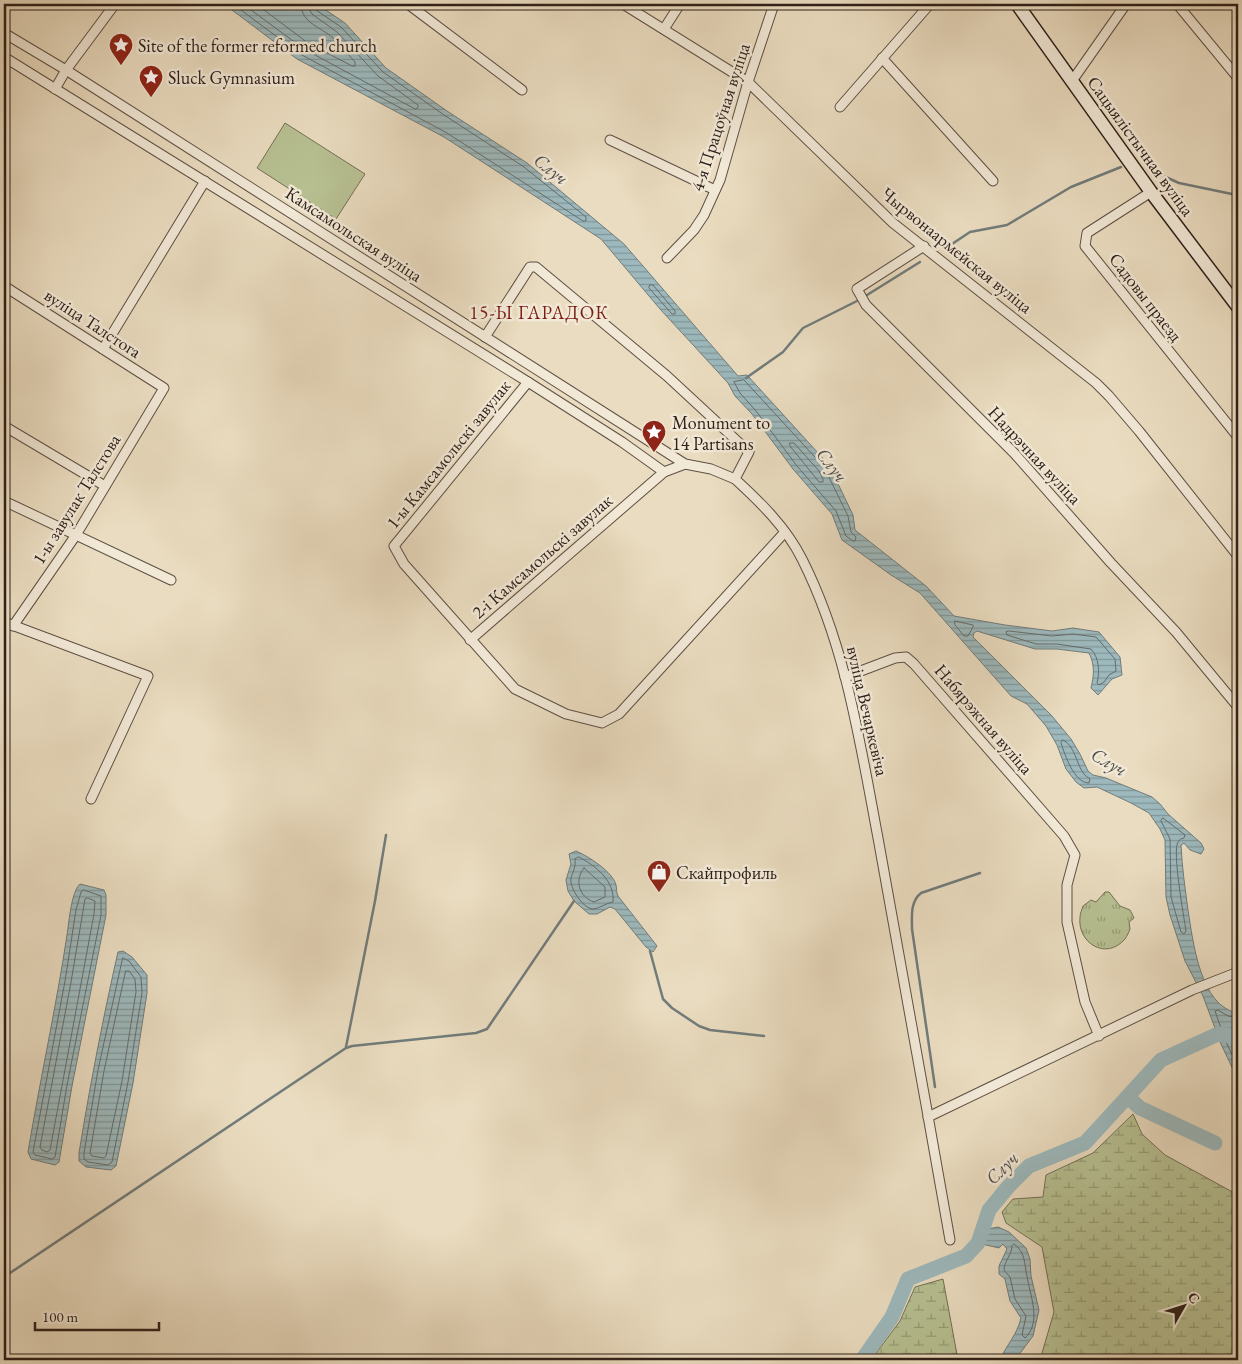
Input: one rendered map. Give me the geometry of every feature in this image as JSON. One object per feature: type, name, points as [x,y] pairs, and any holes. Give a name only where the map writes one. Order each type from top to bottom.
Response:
[{"type":"main road","name":"Сацыялістычная вуліца","points":[[1017,4],[1151,192],[1238,307]]},
{"type":"street","points":[[55,89],[66,70],[115,4]]},
{"type":"street","points":[[408,4],[522,90]]},
{"type":"street","name":"Чырвонаармейская вуліца","points":[[623,4],[748,82],[893,223],[1096,383],[1109,396],[1189,493],[1238,556]]},
{"type":"street","points":[[664,29],[680,4]]},
{"type":"street","name":"4-я Працоўная вуліца","points":[[667,258],[694,230],[704,215],[715,190],[724,167],[748,82],[774,4]]},
{"type":"street","points":[[840,107],[930,4]]},
{"type":"street","points":[[1072,81],[1126,4]]},
{"type":"street","points":[[1177,4],[1238,78]]},
{"type":"street","name":"Камсамольская вуліца","points":[[4,33],[66,70],[685,464]]},
{"type":"street","name":"Камсамольская вуліца","points":[[4,57],[528,382],[622,442],[664,472]]},
{"type":"street","points":[[882,58],[993,181]]},
{"type":"street","points":[[610,140],[715,190]]},
{"type":"street","points":[[103,349],[205,181]]},
{"type":"street","name":"Садовы праезд","points":[[1151,192],[1087,234],[1086,246],[1238,437]]},
{"type":"street","name":"Надрэчная вуліца","points":[[924,246],[857,289],[866,305],[1014,453],[1111,563],[1176,632],[1238,707]]},
{"type":"street","points":[[485,337],[530,267],[536,267],[667,376],[749,452],[734,479]]},
{"type":"street","name":"вуліца Талстога","points":[[4,286],[164,388]]},
{"type":"street","name":"1-ы Камсамольскі завулак","points":[[470,640],[404,564],[394,546],[528,382]]},
{"type":"street","name":"1-ы завулак Талстова","points":[[13,626],[76,535],[164,388]]},
{"type":"street","points":[[4,426],[105,486]]},
{"type":"street","name":"вуліца Вечаркевіча","points":[[685,464],[711,469],[734,479],[760,501],[785,532],[801,558],[825,611],[837,646],[864,761],[928,1117]]},
{"type":"street","name":"2-і Камсамольскі завулак","points":[[685,464],[664,472],[470,640],[516,690],[566,714],[602,723],[620,714],[785,532]]},
{"type":"street","points":[[4,502],[171,580]]},
{"type":"street","points":[[4,622],[148,676],[90,799]]},
{"type":"street","name":"Набярэжная вуліца","points":[[845,677],[895,658],[906,657],[1064,836],[1075,855],[1068,885],[1067,922],[1086,1002],[1099,1036]]},
{"type":"street","points":[[950,1240],[928,1117],[1192,990],[1238,972]]},
{"type":"green space","points":[[285,123],[365,174],[336,219],[257,168]]},
{"type":"green space","points":[[1105,892],[1109,892],[1120,906],[1130,910],[1134,918],[1129,922],[1130,929],[1125,939],[1117,945],[1102,949],[1094,946],[1083,934],[1080,926],[1080,916],[1083,906],[1091,900],[1096,902]]},
{"type":"green space","points":[[1133,1114],[1142,1134],[1165,1155],[1238,1195],[1238,1360],[1040,1360],[1054,1312],[1042,1247],[1006,1223],[1002,1212],[1013,1199],[1043,1197],[1046,1175],[1093,1153]]},
{"type":"green space","points":[[943,1279],[958,1360],[871,1360],[900,1321],[915,1287]]},
{"type":"water","name":"Случ","points":[[224,4],[317,4],[345,23],[386,68],[447,111],[527,163],[624,244],[738,376],[747,375],[829,465],[853,515],[855,530],[926,586],[954,616],[1052,631],[1073,628],[1099,632],[1120,657],[1122,675],[1112,679],[1098,695],[1091,688],[1093,670],[1089,653],[1057,649],[1035,649],[977,631],[973,637],[1052,716],[1071,739],[1088,771],[1093,775],[1106,778],[1152,797],[1201,843],[1204,849],[1201,854],[1190,850],[1184,843],[1181,845],[1190,923],[1196,955],[1207,986],[1215,999],[1225,1008],[1238,1013],[1238,1080],[1221,1044],[1203,996],[1185,961],[1166,897],[1165,840],[1149,813],[1097,787],[1084,788],[1076,782],[1066,769],[1057,745],[1046,726],[1027,704],[1011,696],[920,593],[842,540],[832,514],[793,469],[752,414],[735,396],[728,383],[660,309],[601,239],[444,137],[297,59]]},
{"type":"water","points":[[576,851],[605,870],[614,880],[618,896],[657,946],[653,952],[646,947],[615,909],[610,907],[597,914],[589,914],[574,901],[568,891],[566,880],[571,864],[569,854]]},
{"type":"water","points":[[80,884],[104,890],[106,895],[106,915],[59,1162],[55,1165],[31,1159],[28,1152],[71,908],[74,894]]},
{"type":"water","points":[[123,951],[132,957],[147,975],[147,993],[133,1083],[116,1166],[111,1170],[86,1167],[79,1161],[79,1153],[112,977],[118,952]]},
{"type":"water","points":[[998,1227],[1009,1232],[1026,1248],[1030,1259],[1031,1276],[1039,1310],[1033,1336],[1015,1360],[1000,1360],[1021,1318],[1010,1301],[1005,1279],[999,1274],[999,1266],[1007,1249],[1003,1244],[999,1248],[978,1243],[983,1230]]},
{"type":"waterway","points":[[946,248],[970,232],[1007,225],[1071,187],[1121,167]]},
{"type":"waterway","points":[[1148,169],[1179,183],[1232,194]]},
{"type":"waterway","points":[[867,295],[920,262]]},
{"type":"waterway","points":[[746,378],[783,352],[803,328],[857,301]]},
{"type":"waterway","points":[[346,1047],[386,835]]},
{"type":"waterway","points":[[935,1087],[912,929],[913,905],[921,893],[980,873]]},
{"type":"waterway","points":[[4,1277],[346,1048],[476,1033],[487,1029],[574,901]]},
{"type":"waterway","points":[[650,951],[663,999],[672,1008],[699,1026],[710,1030],[764,1036]]},
{"type":"waterway","name":"Случ","points":[[862,1360],[892,1317],[908,1279],[966,1256],[978,1243],[989,1210],[1029,1166],[1085,1143],[1161,1060],[1218,1034],[1238,1037]]},
{"type":"waterway","points":[[1128,1097],[1140,1108],[1215,1143]]},
{"type":"place","name":"Site of the former reformed church","points":[[121,66]]},
{"type":"place","name":"Sluck Gymnasium","points":[[151,98]]},
{"type":"place","name":"Monument to 14 Partisans","points":[[654,453]]},
{"type":"place","name":"Скайпрофиль","points":[[659,893]]},
{"type":"district","name":"15-Ы ГАРАДОК","points":[[539,312]]}]
